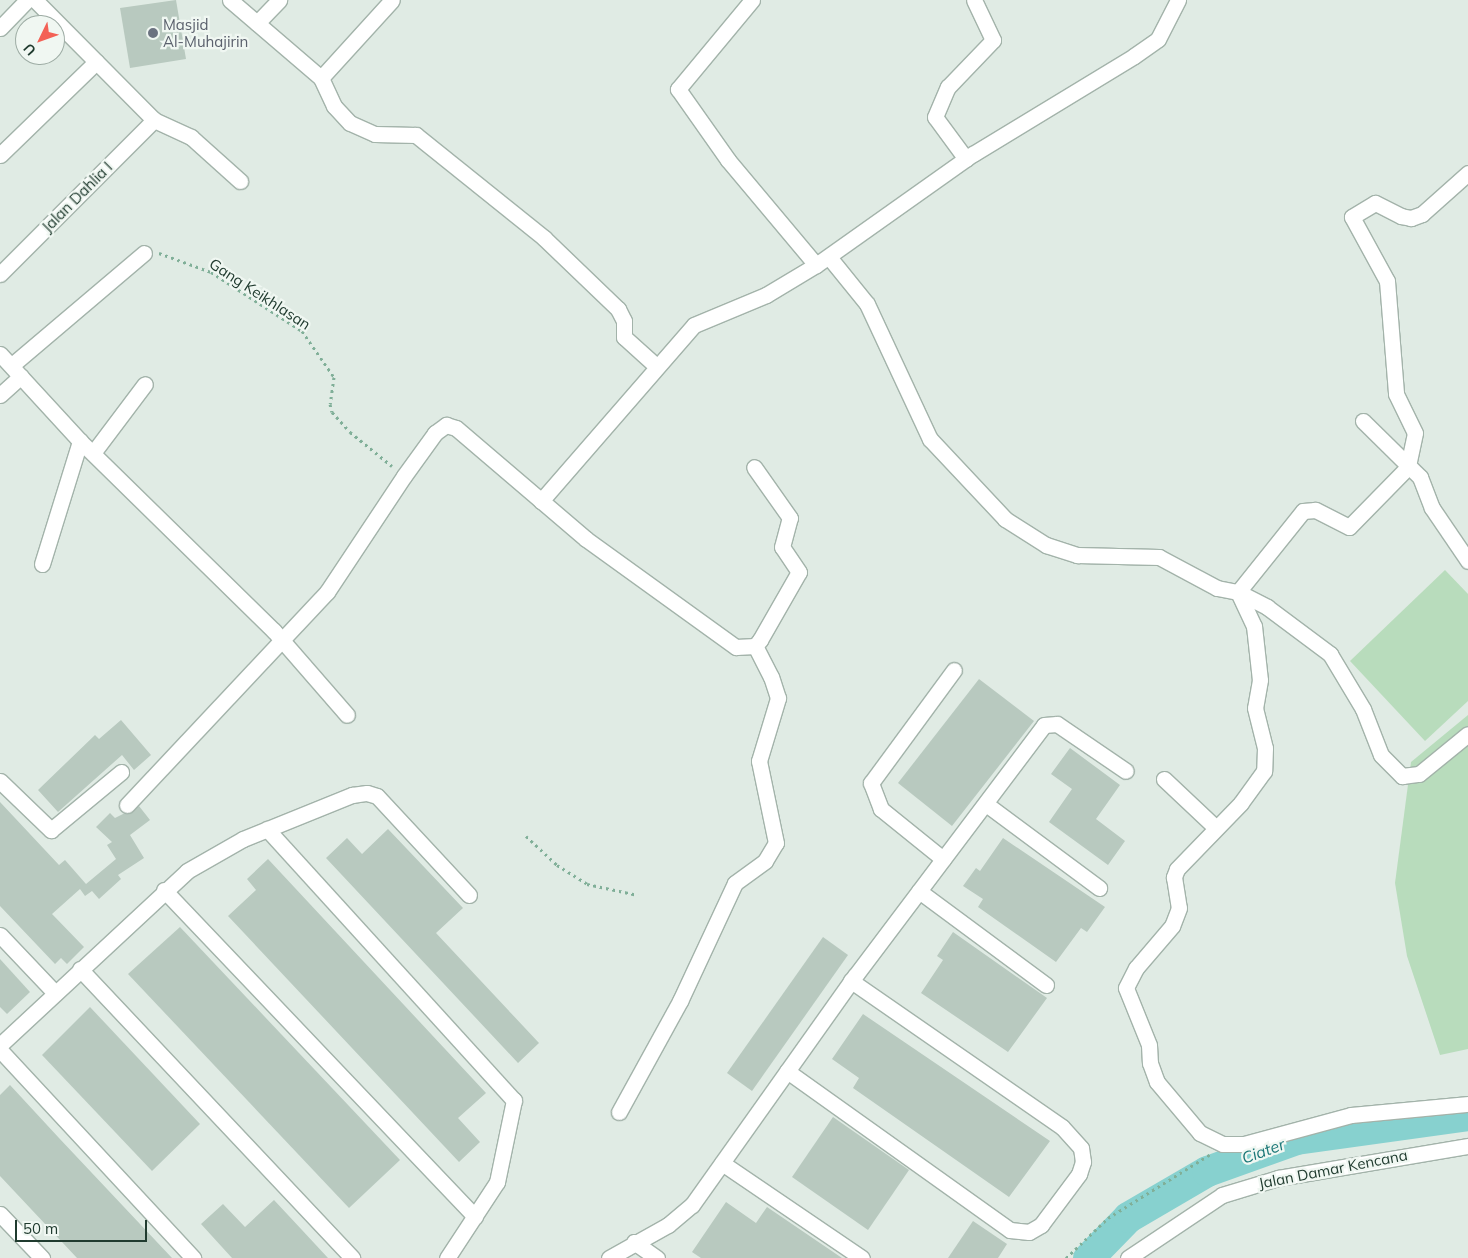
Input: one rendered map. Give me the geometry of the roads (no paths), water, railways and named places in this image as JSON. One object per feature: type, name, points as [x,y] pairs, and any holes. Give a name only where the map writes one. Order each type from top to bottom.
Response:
[{"type":"street","points":[[0,28],[28,0]]},
{"type":"street","points":[[35,0],[154,120],[191,137],[240,181]]},
{"type":"street","points":[[230,0],[321,78],[334,106],[356,127],[375,134],[416,135],[544,238],[618,309],[624,321],[624,337],[656,365]]},
{"type":"street","points":[[257,22],[280,0]]},
{"type":"street","points":[[321,78],[392,0]]},
{"type":"street","points":[[752,0],[678,89],[728,160],[823,261],[867,304],[930,439],[1005,519],[1046,545],[1077,555],[1159,557],[1221,590],[1238,592],[1267,607],[1330,654],[1363,709],[1381,755],[1402,776],[1419,774],[1468,734]]},
{"type":"street","points":[[966,158],[935,116],[948,87],[993,40],[974,0]]},
{"type":"street","points":[[541,501],[656,365],[694,325],[766,294],[823,261],[966,158],[1158,39],[1178,0]]},
{"type":"street","points":[[0,155],[96,62]]},
{"type":"street","name":"Jalan Dahlia I","points":[[0,274],[154,120]]},
{"type":"street","points":[[1238,592],[1303,511],[1315,510],[1349,528],[1408,467],[1415,432],[1396,394],[1386,281],[1352,217],[1375,203],[1411,218],[1422,214],[1466,180]]},
{"type":"street","points":[[0,395],[16,370],[144,253]]},
{"type":"street","points":[[0,354],[80,441],[281,639],[347,715]]},
{"type":"street","points":[[93,453],[145,384]]},
{"type":"street","points":[[1364,421],[1420,477],[1432,508],[1468,561]]},
{"type":"street","points":[[127,805],[173,760],[281,639],[327,592],[435,433],[450,425],[586,539],[736,647],[755,646]]},
{"type":"street","points":[[42,564],[80,441]]},
{"type":"street","points":[[754,467],[790,518],[782,547],[799,572],[755,646]]},
{"type":"street","points":[[1238,592],[1254,626],[1260,680],[1256,716],[1267,762],[1259,782],[1177,869],[1174,877],[1179,908],[1172,926],[1136,968],[1126,988],[1149,1045],[1150,1063],[1157,1082],[1200,1133],[1223,1144],[1244,1144],[1351,1115],[1468,1104]]},
{"type":"street","points":[[620,1112],[680,1001],[735,883],[765,861],[776,843],[759,761],[778,698],[771,676],[755,646]]},
{"type":"street","points":[[943,859],[881,809],[870,783],[874,773],[954,670]]},
{"type":"street","points":[[609,1258],[634,1242],[668,1225],[692,1205],[851,981],[1044,725],[1051,722],[1126,771]]},
{"type":"street","points":[[0,781],[51,830],[121,772]]},
{"type":"street","points":[[1164,779],[1215,827]]},
{"type":"street","points":[[0,1045],[164,890],[214,855],[267,829],[352,795],[372,794],[469,895]]},
{"type":"street","points":[[986,804],[1099,888]]},
{"type":"street","points":[[267,829],[514,1100],[497,1182],[448,1258]]},
{"type":"street","points":[[164,890],[475,1218]]},
{"type":"street","points":[[919,891],[1046,985]]},
{"type":"street","points":[[0,935],[55,993]]},
{"type":"street","points":[[80,969],[352,1258]]},
{"type":"street","points":[[787,1071],[1010,1230],[1029,1232],[1041,1225],[1079,1174],[1083,1162],[1081,1148],[1062,1127],[851,981]]},
{"type":"street","points":[[0,1050],[193,1258]]},
{"type":"street","name":"Jalan Damar Kencana","points":[[1128,1258],[1222,1195],[1297,1174],[1468,1146]]},
{"type":"street","points":[[722,1163],[862,1258]]},
{"type":"street","points":[[0,1214],[42,1258]]},
{"type":"street","points":[[634,1242],[657,1258]]},
{"type":"waterway","name":"Ciater","points":[[1088,1258],[1128,1217],[1207,1171],[1296,1139],[1468,1115]]},
{"type":"place","name":"Masjid Al-Muhajirin","points":[[153,33]]}]
